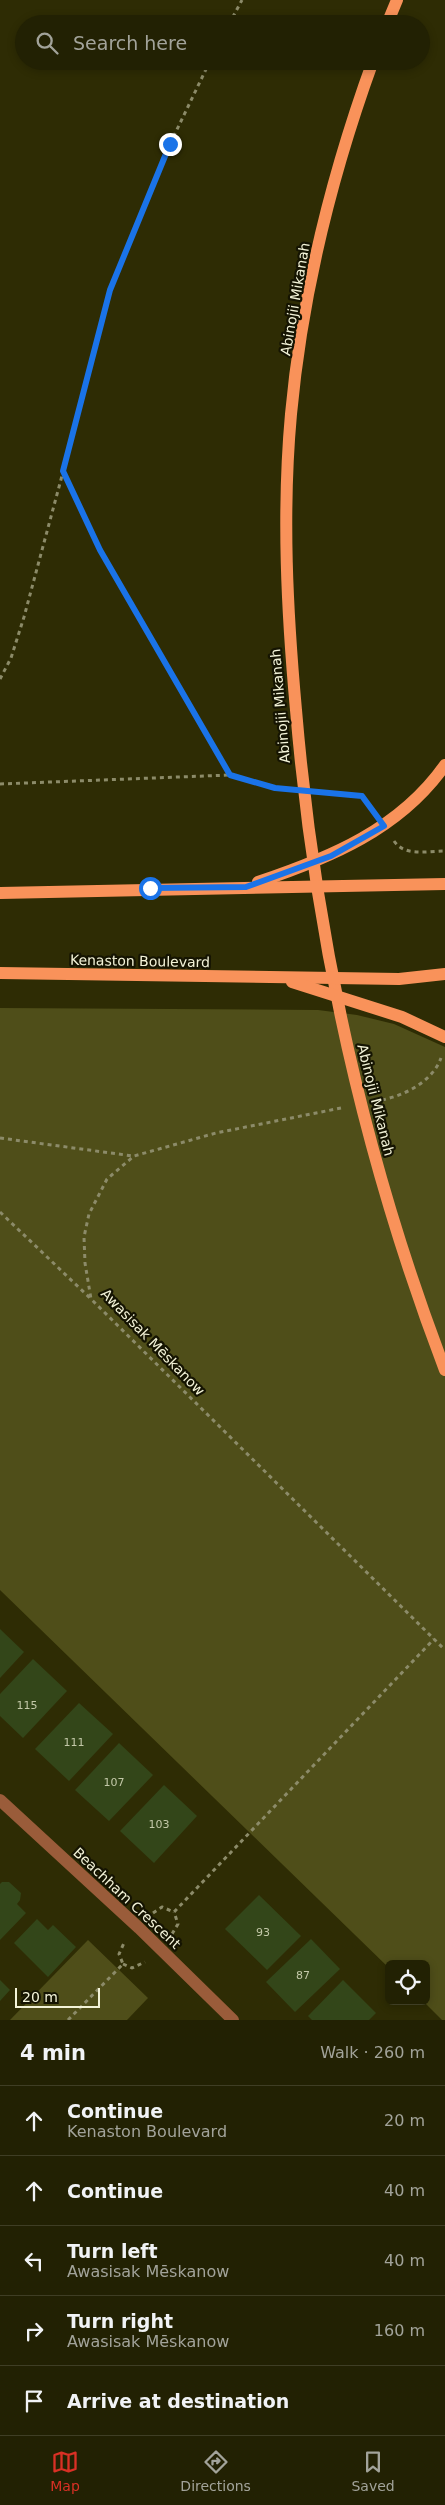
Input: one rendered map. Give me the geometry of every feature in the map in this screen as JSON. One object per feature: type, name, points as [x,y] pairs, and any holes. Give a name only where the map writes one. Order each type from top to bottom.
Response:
[{"type":"main road","points":[[391,15],[397,0]]},
{"type":"main road","name":"Abinojii Mikanah","points":[[370,70],[355,111],[336,177],[316,258],[291,412],[286,488],[286,559],[299,747],[313,873],[326,949],[358,1093],[377,1164],[424,1314],[445,1370]]},
{"type":"main road","points":[[246,887],[331,856],[384,826],[419,796],[445,765]]},
{"type":"main road","points":[[0,893],[445,884]]},
{"type":"main road","name":"Kenaston Boulevard","points":[[0,973],[399,979],[445,974]]},
{"type":"main road","points":[[280,978],[402,1016],[445,1037]]},
{"type":"street","name":"Beachham Crescent","points":[[0,1800],[139,1928],[233,2020]]},
{"type":"path","points":[[234,15],[242,0]]},
{"type":"path","points":[[0,679],[11,658],[24,617],[110,290],[170,144],[206,70]]},
{"type":"path","points":[[63,471],[100,550],[230,775]]},
{"type":"path","points":[[0,784],[230,775],[275,788],[293,790]]},
{"type":"path","points":[[319,792],[362,796],[402,850],[445,851]]},
{"type":"path","points":[[374,1102],[404,1095],[412,1090],[439,1064],[444,1051]]},
{"type":"path","name":"Awasisak Mēskanow","points":[[345,1107],[216,1133],[134,1156],[107,1179],[89,1214],[84,1237],[85,1262],[92,1299],[445,1650]]},
{"type":"path","points":[[0,1138],[134,1156]]},
{"type":"path","points":[[0,1212],[92,1299]]},
{"type":"path","points":[[68,2020],[123,1964],[119,1954],[124,1944],[154,1912],[162,1907],[174,1912],[434,1639]]},
{"type":"shaded area","points":[[0,1008],[318,1010],[357,1015],[394,1024],[445,1047],[445,2020],[442,2020],[427,2005],[430,2005],[430,1960],[385,1960],[385,1964],[0,1590]]},
{"type":"shaded area","points":[[88,1940],[148,1998],[127,2020],[10,2020]]},
{"type":"building","points":[[0,1629],[24,1652],[0,1678]]},
{"type":"building","points":[[33,1659],[67,1691],[23,1738],[0,1716],[0,1694]]},
{"type":"building","points":[[79,1703],[113,1734],[69,1781],[35,1749]]},
{"type":"building","points":[[119,1743],[153,1775],[109,1821],[75,1790]]},
{"type":"building","points":[[164,1785],[197,1816],[154,1863],[120,1831]]},
{"type":"building","points":[[2,1882],[9,1882],[21,1893],[17,1904],[26,1913],[0,1940],[0,1884]]},
{"type":"building","points":[[259,1895],[301,1936],[267,1970],[225,1929]]},
{"type":"building","points":[[37,1919],[48,1930],[53,1925],[76,1947],[48,1977],[14,1943]]},
{"type":"building","points":[[311,1939],[340,1969],[295,2012],[266,1982]]},
{"type":"building","points":[[0,1980],[10,1990],[0,2001]]},
{"type":"building","points":[[343,1980],[376,2013],[369,2020],[312,2020],[308,2016]]},
{"type":"route","points":[[150,888],[246,887],[331,856],[384,826],[362,796],[275,788],[230,775],[100,550],[63,471],[110,290],[170,144]]}]
